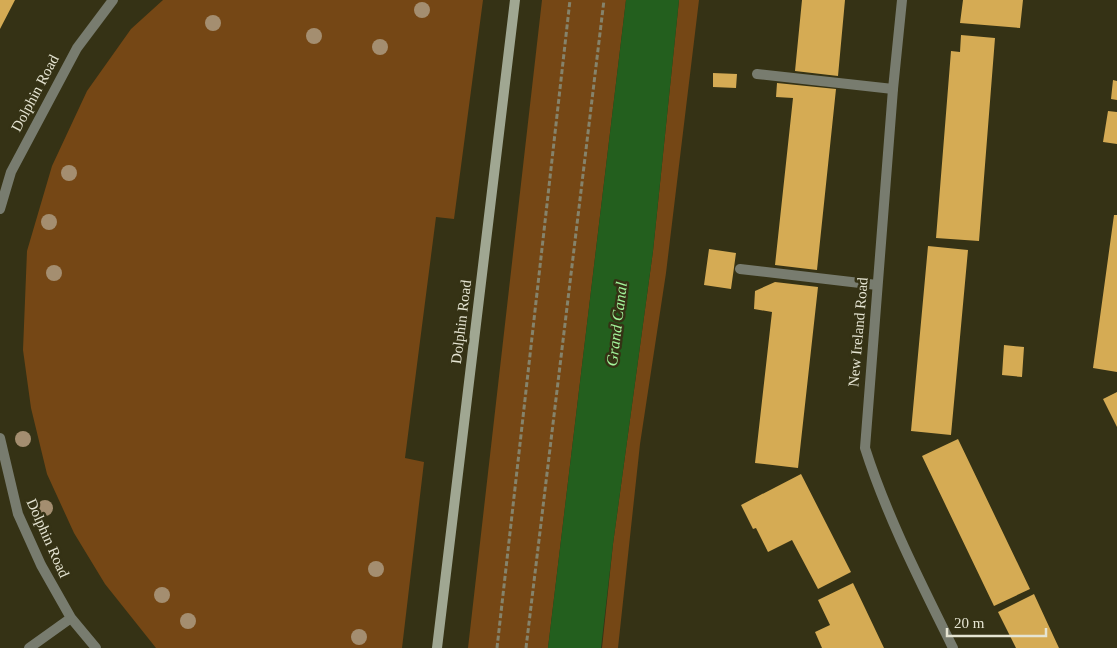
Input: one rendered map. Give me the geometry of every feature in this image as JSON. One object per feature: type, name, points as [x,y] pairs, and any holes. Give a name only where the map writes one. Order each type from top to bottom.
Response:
[{"type":"main road","name":"Dolphin Road","points":[[437,648],[515,0]]},
{"type":"street","name":"Dolphin Road","points":[[0,209],[11,172],[77,48],[113,0]]},
{"type":"street","name":"New Ireland Road","points":[[902,0],[893,89],[865,448],[879,489],[915,570],[953,648]]},
{"type":"street","points":[[757,74],[893,89]]},
{"type":"street","points":[[740,269],[877,285]]},
{"type":"street","name":"Dolphin Road","points":[[0,438],[18,514],[41,566],[71,618],[96,648]]},
{"type":"street","points":[[29,648],[71,618]]},
{"type":"path","points":[[497,648],[570,0]]},
{"type":"path","points":[[526,648],[604,0]]},
{"type":"shaded area","points":[[163,0],[483,0],[454,219],[436,217],[405,458],[424,462],[402,648],[156,648],[105,584],[74,533],[47,474],[31,408],[23,350],[27,251],[52,166],[87,91],[131,29]]},
{"type":"shaded area","points":[[542,0],[626,0],[548,648],[468,648]]},
{"type":"shaded area","points":[[679,0],[699,0],[666,273],[640,444],[618,648],[602,648],[613,544],[653,251]]},
{"type":"water","name":"Grand Canal","points":[[626,0],[679,0],[653,251],[613,544],[601,648],[548,648]]},
{"type":"building","points":[[0,0],[15,0],[0,29]]},
{"type":"building","points":[[802,0],[845,0],[838,76],[795,71]]},
{"type":"building","points":[[963,0],[1023,0],[1020,28],[960,23]]},
{"type":"building","points":[[961,35],[995,38],[979,241],[936,238],[951,51],[960,52]]},
{"type":"building","points":[[713,73],[737,74],[736,88],[713,87]]},
{"type":"building","points":[[1113,80],[1117,81],[1117,100],[1111,99]]},
{"type":"building","points":[[777,83],[836,89],[817,270],[775,265],[793,98],[776,97]]},
{"type":"building","points":[[1108,111],[1117,112],[1117,144],[1103,142]]},
{"type":"building","points":[[1114,215],[1117,215],[1117,372],[1093,368]]},
{"type":"building","points":[[928,246],[968,250],[951,435],[911,431]]},
{"type":"building","points":[[709,249],[736,253],[731,289],[704,285]]},
{"type":"building","points":[[775,282],[818,287],[798,468],[755,463],[772,312],[754,309],[755,291]]},
{"type":"building","points":[[1004,345],[1024,347],[1022,377],[1002,375]]},
{"type":"building","points":[[1117,392],[1117,427],[1103,399]]},
{"type":"building","points":[[958,439],[1030,589],[994,606],[922,456]]},
{"type":"building","points":[[801,474],[851,572],[818,589],[792,540],[768,552],[756,528],[753,529],[741,505]]},
{"type":"building","points":[[853,583],[884,648],[822,648],[815,632],[830,625],[818,600]]},
{"type":"building","points":[[1034,594],[1059,648],[1016,648],[998,612]]}]
